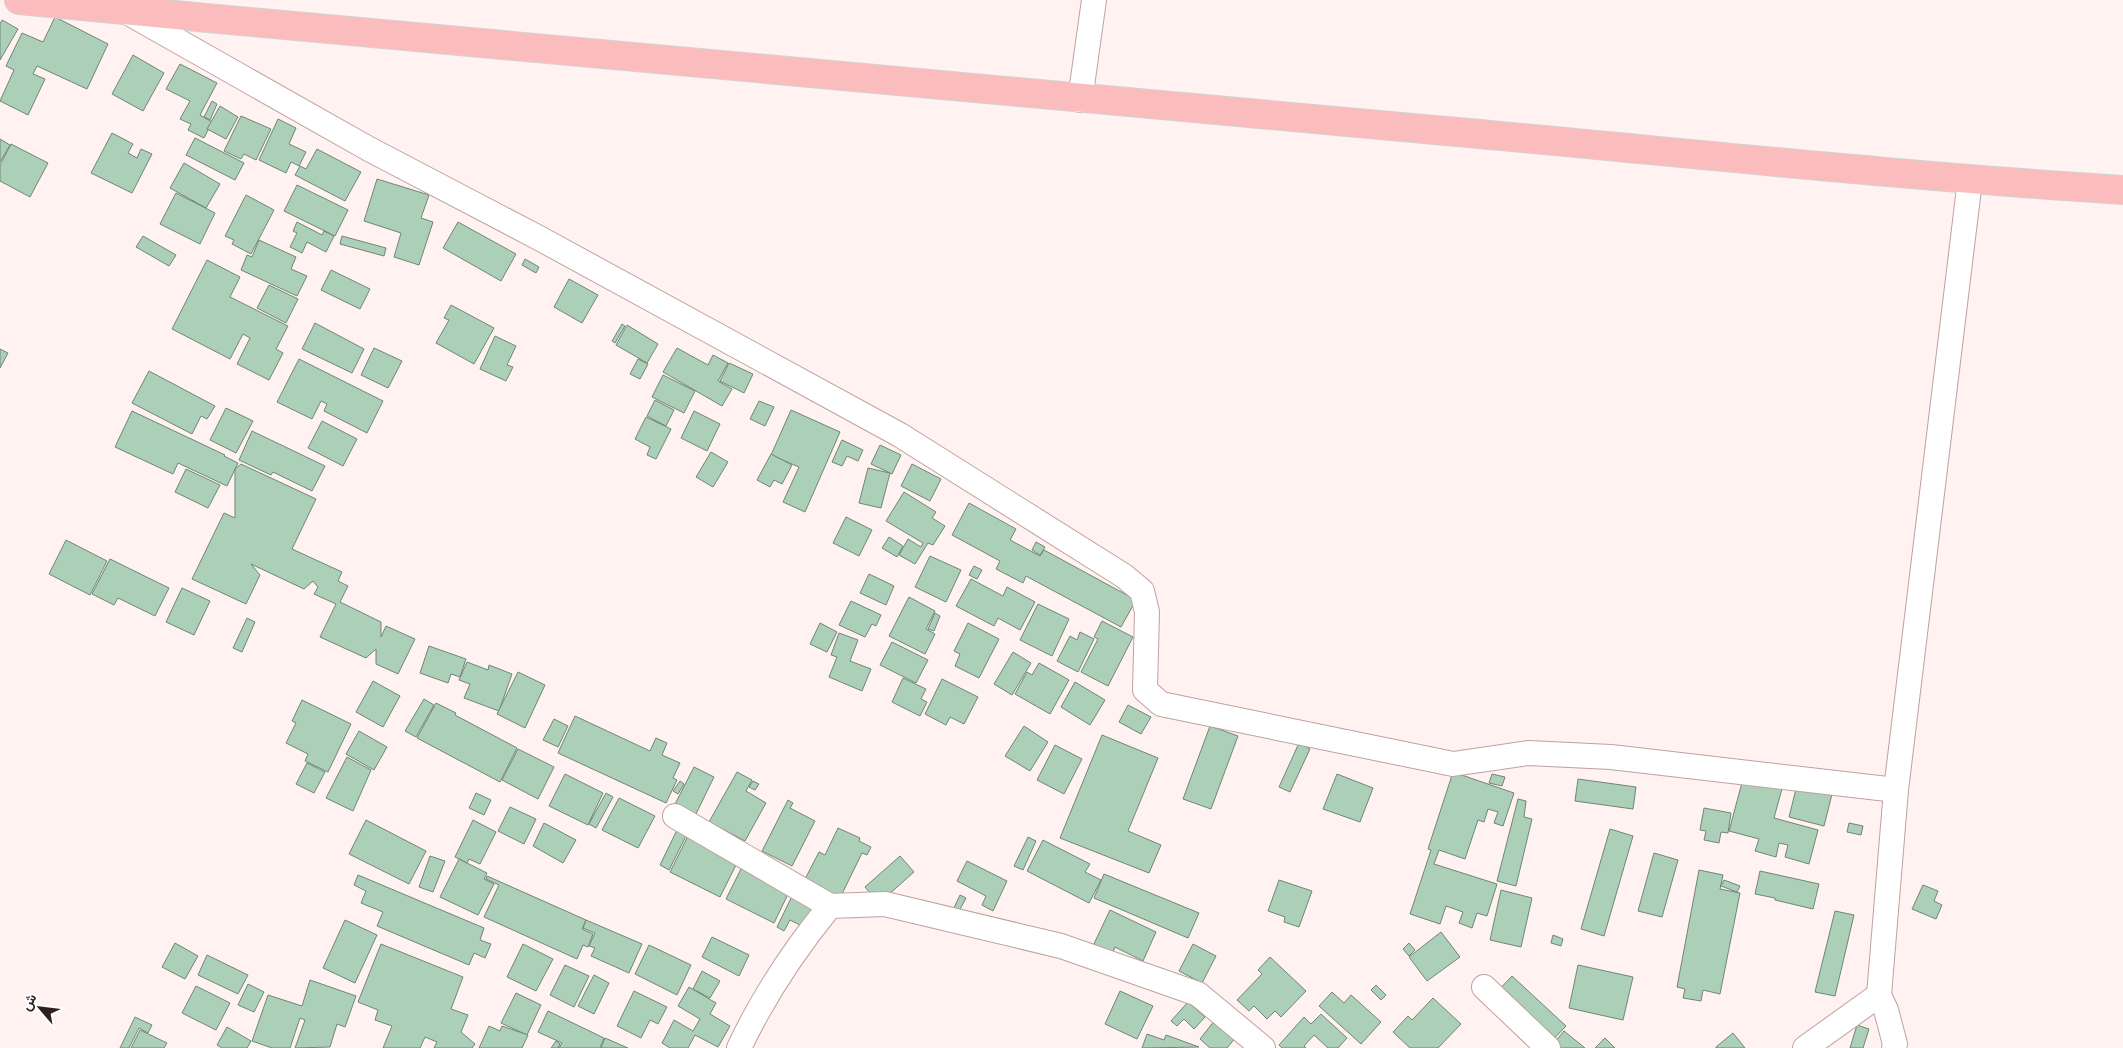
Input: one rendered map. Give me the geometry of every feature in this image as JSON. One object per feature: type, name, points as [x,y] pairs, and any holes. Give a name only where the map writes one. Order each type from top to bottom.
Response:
[{"type":"main road","points":[[19,0],[296,28],[1080,100],[1633,148],[1970,180],[2123,190]]},
{"type":"street","points":[[1080,100],[1094,0]]},
{"type":"street","points":[[124,10],[369,149],[547,243],[900,436],[1124,576],[1142,591],[1147,612],[1145,690],[1161,704],[1453,764],[1528,753],[1611,757],[1896,790]]},
{"type":"street","points":[[1894,1048],[1886,1010],[1879,995],[1896,790],[1970,180]]},
{"type":"street","points":[[675,816],[830,906],[884,904],[1061,946],[1198,994],[1263,1048]]},
{"type":"street","points":[[739,1048],[752,1020],[806,936],[830,906]]},
{"type":"street","points":[[1484,987],[1548,1048]]},
{"type":"street","points":[[1805,1048],[1879,995]]},
{"type":"building","points":[[55,17],[108,44],[87,89],[37,66],[33,74],[45,79],[28,115],[0,101],[14,70],[6,66],[22,33],[43,42]]},
{"type":"building","points":[[2,20],[18,29],[0,60],[0,24]]},
{"type":"building","points":[[133,55],[164,73],[143,111],[112,94]]},
{"type":"building","points":[[180,64],[217,83],[200,115],[212,122],[204,138],[188,130],[191,124],[180,119],[190,101],[166,89]]},
{"type":"building","points":[[212,101],[217,104],[210,120],[204,117]]},
{"type":"building","points":[[220,106],[238,117],[226,139],[207,129]]},
{"type":"building","points":[[241,116],[271,129],[256,160],[244,154],[241,159],[224,151]]},
{"type":"building","points":[[278,119],[296,128],[289,144],[306,152],[299,166],[291,162],[286,173],[259,160]]},
{"type":"building","points":[[112,133],[133,144],[128,153],[137,158],[141,149],[152,154],[132,193],[91,173]]},
{"type":"building","points":[[195,138],[244,163],[235,180],[186,155]]},
{"type":"building","points":[[0,139],[10,145],[0,162]]},
{"type":"building","points":[[11,144],[48,163],[30,197],[0,181],[0,165]]},
{"type":"building","points":[[317,149],[361,172],[345,201],[295,175],[300,166],[306,169]]},
{"type":"building","points":[[184,163],[220,184],[206,208],[170,188]]},
{"type":"building","points":[[377,179],[429,195],[421,218],[433,222],[419,265],[394,257],[401,233],[364,221]]},
{"type":"building","points":[[297,185],[348,210],[335,236],[284,211]]},
{"type":"building","points":[[176,193],[215,213],[200,244],[160,224]]},
{"type":"building","points":[[246,195],[274,210],[251,254],[232,244],[234,240],[225,236]]},
{"type":"building","points":[[297,222],[322,235],[324,231],[334,236],[326,252],[307,242],[302,253],[290,247],[297,233],[293,231]]},
{"type":"building","points":[[458,222],[516,254],[501,281],[443,248]]},
{"type":"building","points":[[143,236],[176,255],[169,266],[136,247]]},
{"type":"building","points":[[342,236],[386,248],[384,256],[340,244]]},
{"type":"building","points":[[259,240],[296,257],[291,269],[307,276],[297,296],[241,270],[247,255],[252,257]]},
{"type":"building","points":[[525,259],[539,267],[536,273],[522,265]]},
{"type":"building","points":[[207,260],[240,277],[230,297],[288,326],[276,349],[283,353],[269,380],[237,364],[250,338],[243,334],[230,359],[172,329]]},
{"type":"building","points":[[331,270],[370,289],[360,309],[321,290]]},
{"type":"building","points":[[569,279],[598,295],[582,323],[554,307]]},
{"type":"building","points":[[269,285],[298,299],[286,323],[257,308]]},
{"type":"building","points":[[451,305],[494,328],[474,364],[436,343],[449,320],[444,318]]},
{"type":"building","points":[[315,323],[364,349],[352,373],[302,349]]},
{"type":"building","points":[[622,324],[625,326],[615,343],[612,341]]},
{"type":"building","points":[[627,325],[658,344],[647,363],[616,345]]},
{"type":"building","points":[[495,336],[516,346],[507,365],[513,367],[506,381],[480,369]]},
{"type":"building","points":[[374,348],[402,361],[388,388],[361,375]]},
{"type":"building","points":[[677,348],[708,365],[713,355],[728,363],[718,381],[732,389],[722,406],[663,372]]},
{"type":"building","points":[[0,349],[8,353],[0,368]]},
{"type":"building","points":[[299,359],[383,401],[367,433],[324,411],[327,404],[321,401],[312,419],[277,402]]},
{"type":"building","points":[[638,359],[648,364],[640,379],[630,374]]},
{"type":"building","points":[[729,363],[753,374],[744,393],[720,381]]},
{"type":"building","points":[[149,371],[215,406],[207,419],[201,416],[192,434],[132,403]]},
{"type":"building","points":[[663,375],[695,391],[684,413],[652,397]]},
{"type":"building","points":[[655,400],[674,410],[666,426],[647,416]]},
{"type":"building","points":[[759,401],[774,407],[765,426],[750,419]]},
{"type":"building","points":[[226,408],[253,421],[236,453],[210,440]]},
{"type":"building","points":[[791,410],[840,432],[805,512],[783,502],[799,467],[771,455]]},
{"type":"building","points":[[132,411],[238,463],[227,486],[178,463],[173,474],[115,447]]},
{"type":"building","points":[[694,411],[720,424],[707,451],[681,438]]},
{"type":"building","points":[[646,417],[671,429],[656,459],[647,455],[650,447],[635,439]]},
{"type":"building","points":[[322,421],[357,439],[343,466],[308,448]]},
{"type":"building","points":[[252,431],[325,466],[312,491],[273,472],[271,475],[239,460]]},
{"type":"building","points":[[842,440],[863,450],[858,461],[847,456],[842,466],[832,462]]},
{"type":"building","points":[[880,445],[901,455],[892,474],[871,464]]},
{"type":"building","points":[[711,452],[728,462],[713,487],[696,477]]},
{"type":"building","points":[[771,454],[792,465],[782,484],[774,480],[770,487],[757,480]]},
{"type":"building","points":[[241,464],[316,499],[292,549],[342,572],[338,581],[348,586],[340,602],[381,622],[381,637],[386,626],[415,639],[398,674],[376,664],[376,649],[366,658],[320,637],[336,604],[314,594],[318,587],[313,581],[304,589],[251,564],[260,575],[246,604],[192,579],[224,513],[235,518],[235,469]]},
{"type":"building","points":[[912,464],[941,479],[930,501],[901,486]]},
{"type":"building","points":[[868,468],[890,473],[881,508],[859,503]]},
{"type":"building","points":[[186,469],[220,485],[208,508],[175,492]]},
{"type":"building","points":[[904,492],[936,512],[932,518],[945,526],[933,545],[928,543],[915,564],[899,555],[908,539],[921,547],[923,543],[886,521]]},
{"type":"building","points":[[969,503],[1016,529],[1010,540],[1040,556],[1044,550],[1136,600],[1121,627],[1026,576],[1023,583],[996,569],[1000,561],[952,535]]},
{"type":"building","points":[[846,517],[872,530],[859,556],[833,543]]},
{"type":"building","points":[[889,537],[903,546],[897,557],[882,548]]},
{"type":"building","points":[[66,540],[107,561],[90,595],[49,574]]},
{"type":"building","points":[[1036,542],[1045,547],[1040,555],[1032,550]]},
{"type":"building","points":[[930,556],[961,570],[946,602],[915,587]]},
{"type":"building","points":[[110,559],[169,588],[155,616],[118,598],[114,605],[92,594]]},
{"type":"building","points":[[974,566],[982,570],[977,579],[969,575]]},
{"type":"building","points":[[869,574],[894,586],[886,605],[860,593]]},
{"type":"building","points":[[971,579],[1003,596],[1007,587],[1035,602],[1020,630],[998,618],[994,626],[956,606]]},
{"type":"building","points":[[182,588],[210,601],[194,635],[166,622]]},
{"type":"building","points":[[909,597],[935,611],[926,629],[935,634],[925,654],[889,636]]},
{"type":"building","points":[[851,601],[881,615],[876,626],[872,624],[865,637],[839,625]]},
{"type":"building","points":[[1038,604],[1069,619],[1052,656],[1020,640]]},
{"type":"building","points":[[935,613],[940,616],[934,631],[928,629]]},
{"type":"building","points":[[247,618],[255,622],[242,652],[233,648]]},
{"type":"building","points":[[1102,621],[1133,637],[1108,686],[1081,672],[1098,639],[1094,637]]},
{"type":"building","points":[[820,623],[837,632],[827,652],[810,644]]},
{"type":"building","points":[[968,623],[999,639],[979,678],[955,666],[960,654],[954,651]]},
{"type":"building","points":[[1080,632],[1094,639],[1078,672],[1057,661],[1070,636],[1077,640]]},
{"type":"building","points":[[839,633],[858,640],[850,661],[871,669],[862,691],[829,677],[837,657],[831,655]]},
{"type":"building","points":[[892,642],[928,660],[916,683],[880,665]]},
{"type":"building","points":[[429,646],[466,659],[460,677],[451,674],[448,683],[420,673]]},
{"type":"building","points":[[1013,652],[1031,663],[1012,695],[994,684]]},
{"type":"building","points":[[467,662],[488,670],[489,665],[512,674],[499,711],[464,698],[470,684],[459,680]]},
{"type":"building","points":[[1039,663],[1069,680],[1050,714],[1015,694],[1027,672],[1032,675]]},
{"type":"building","points":[[518,672],[545,685],[525,728],[497,714]]},
{"type":"building","points":[[903,678],[926,689],[921,699],[927,702],[920,716],[892,702]]},
{"type":"building","points":[[942,679],[978,697],[964,724],[950,717],[946,725],[925,714]]},
{"type":"building","points":[[373,681],[400,696],[383,727],[356,712]]},
{"type":"building","points":[[1075,682],[1105,700],[1090,725],[1061,707]]},
{"type":"building","points":[[424,699],[434,705],[416,737],[405,731]]},
{"type":"building","points":[[302,700],[351,724],[328,772],[305,761],[308,754],[286,743],[296,723],[292,721]]},
{"type":"building","points":[[436,703],[517,748],[500,782],[417,738]]},
{"type":"building","points":[[1128,705],[1151,717],[1141,734],[1119,722]]},
{"type":"building","points":[[575,716],[650,751],[656,738],[667,743],[662,755],[680,763],[673,778],[677,780],[666,803],[558,753]]},
{"type":"building","points":[[554,719],[568,726],[558,747],[543,740]]},
{"type":"building","points":[[1024,726],[1048,742],[1030,771],[1005,756]]},
{"type":"building","points":[[1210,726],[1238,736],[1211,809],[1183,799]]},
{"type":"building","points":[[359,731],[387,747],[374,770],[346,754]]},
{"type":"building","points":[[1102,735],[1158,758],[1128,831],[1161,845],[1149,873],[1060,838]]},
{"type":"building","points":[[1299,743],[1310,749],[1290,792],[1279,787]]},
{"type":"building","points":[[1055,745],[1082,759],[1064,794],[1037,780]]},
{"type":"building","points":[[518,749],[554,767],[538,799],[502,780]]},
{"type":"building","points":[[347,757],[371,770],[353,811],[326,798]]},
{"type":"building","points":[[307,763],[325,772],[314,793],[296,784]]},
{"type":"building","points":[[694,767],[714,777],[695,816],[674,806]]},
{"type":"building","points":[[737,772],[752,780],[746,791],[766,803],[745,841],[709,822]]},
{"type":"building","points":[[1453,772],[1514,793],[1503,826],[1494,823],[1498,812],[1488,809],[1484,822],[1478,820],[1465,859],[1439,850],[1434,864],[1497,884],[1487,916],[1477,913],[1472,928],[1459,923],[1463,912],[1446,906],[1440,924],[1410,914],[1431,850],[1428,849]]},
{"type":"building","points":[[565,774],[603,793],[588,825],[549,806]]},
{"type":"building","points":[[1337,774],[1373,788],[1360,822],[1323,809]]},
{"type":"building","points":[[1492,774],[1505,777],[1502,786],[1489,783]]},
{"type":"building","points":[[1744,775],[1783,785],[1774,818],[1818,830],[1809,864],[1785,857],[1788,845],[1779,843],[1776,857],[1755,851],[1759,839],[1729,831]]},
{"type":"building","points":[[1578,779],[1636,787],[1633,809],[1575,801]]},
{"type":"building","points":[[680,781],[684,784],[678,794],[673,791]]},
{"type":"building","points":[[753,781],[759,784],[755,790],[749,787]]},
{"type":"building","points":[[1797,785],[1832,794],[1824,826],[1789,817]]},
{"type":"building","points":[[476,793],[491,800],[484,815],[469,808]]},
{"type":"building","points":[[606,793],[613,797],[596,828],[589,824]]},
{"type":"building","points":[[619,798],[655,816],[638,848],[602,830]]},
{"type":"building","points":[[1518,799],[1526,801],[1524,817],[1532,819],[1516,886],[1497,881]]},
{"type":"building","points":[[788,800],[793,803],[790,808],[815,821],[792,866],[762,851]]},
{"type":"building","points":[[510,807],[536,819],[524,844],[498,831]]},
{"type":"building","points":[[1704,808],[1731,813],[1728,833],[1721,832],[1719,843],[1704,840],[1706,831],[1700,830]]},
{"type":"building","points":[[366,820],[426,851],[409,884],[349,854]]},
{"type":"building","points":[[473,820],[496,832],[480,864],[469,859],[467,863],[455,857]]},
{"type":"building","points":[[544,823],[576,840],[563,863],[533,846]]},
{"type":"building","points":[[1849,823],[1863,826],[1861,835],[1847,832]]},
{"type":"building","points":[[678,828],[688,832],[669,870],[660,865]]},
{"type":"building","points":[[838,828],[860,838],[859,841],[871,847],[867,855],[862,853],[840,898],[804,881],[819,852],[825,855]]},
{"type":"building","points":[[1610,829],[1633,836],[1604,936],[1581,929]]},
{"type":"building","points":[[689,834],[739,859],[720,897],[670,872]]},
{"type":"building","points":[[1028,837],[1036,841],[1023,870],[1014,866]]},
{"type":"building","points":[[1043,840],[1090,864],[1085,872],[1101,880],[1089,903],[1027,871]]},
{"type":"building","points":[[1654,853],[1678,860],[1662,917],[1638,911]]},
{"type":"building","points":[[430,856],[445,861],[433,892],[419,887]]},
{"type":"building","points":[[900,856],[914,872],[879,903],[865,887]]},
{"type":"building","points":[[459,859],[487,873],[484,879],[494,884],[478,915],[440,897]]},
{"type":"building","points":[[967,861],[1007,881],[993,911],[982,905],[986,896],[957,881]]},
{"type":"building","points":[[742,867],[790,890],[774,923],[726,899]]},
{"type":"building","points":[[1699,870],[1723,875],[1720,889],[1740,893],[1720,994],[1703,990],[1701,1001],[1683,998],[1685,989],[1677,987]]},
{"type":"building","points":[[1760,871],[1819,884],[1813,909],[1755,894]]},
{"type":"building","points":[[1104,874],[1199,913],[1188,938],[1094,898]]},
{"type":"building","points":[[358,875],[484,928],[480,940],[491,944],[485,958],[474,953],[469,965],[377,926],[383,912],[361,903],[366,891],[354,885]]},
{"type":"building","points":[[487,876],[586,920],[582,929],[593,934],[588,947],[583,945],[577,959],[484,917],[499,885],[486,879]]},
{"type":"building","points":[[1279,880],[1312,891],[1299,927],[1284,922],[1285,917],[1268,911]]},
{"type":"building","points":[[1724,880],[1740,886],[1737,892],[1721,886]]},
{"type":"building","points":[[1923,885],[1938,891],[1934,901],[1942,905],[1936,919],[1912,909]]},
{"type":"building","points":[[1501,890],[1532,898],[1521,947],[1490,940]]},
{"type":"building","points":[[794,892],[816,904],[804,927],[790,920],[784,931],[777,927]]},
{"type":"building","points":[[960,895],[966,898],[958,913],[953,910]]},
{"type":"building","points":[[1110,910],[1156,932],[1143,961],[1115,947],[1111,957],[1092,948]]},
{"type":"building","points":[[1835,911],[1854,915],[1835,996],[1815,992]]},
{"type":"building","points":[[345,920],[377,935],[355,983],[323,968]]},
{"type":"building","points":[[586,920],[642,944],[629,973],[591,956],[595,948],[589,946],[595,933],[583,928]]},
{"type":"building","points":[[1441,932],[1460,957],[1427,981],[1409,957]]},
{"type":"building","points":[[1553,935],[1563,939],[1561,946],[1551,943]]},
{"type":"building","points":[[712,937],[749,955],[739,976],[702,957]]},
{"type":"building","points":[[175,943],[198,956],[185,979],[162,967]]},
{"type":"building","points":[[1409,943],[1415,950],[1409,956],[1403,949]]},
{"type":"building","points":[[381,944],[463,977],[451,1009],[468,1015],[461,1032],[475,1044],[472,1048],[434,1048],[437,1042],[425,1037],[420,1048],[383,1048],[392,1026],[375,1020],[378,1010],[358,1002]]},
{"type":"building","points":[[523,944],[553,959],[536,991],[507,977]]},
{"type":"building","points":[[1193,944],[1216,956],[1202,983],[1179,971]]},
{"type":"building","points":[[649,945],[691,965],[677,995],[635,974]]},
{"type":"building","points":[[207,955],[248,975],[238,994],[198,975]]},
{"type":"building","points":[[1270,957],[1306,991],[1281,1017],[1275,1011],[1267,1019],[1254,1006],[1249,1011],[1237,1000],[1262,974],[1258,970]]},
{"type":"building","points":[[565,965],[589,976],[574,1007],[550,995]]},
{"type":"building","points":[[1578,965],[1633,977],[1623,1020],[1569,1008]]},
{"type":"building","points":[[702,971],[720,981],[710,998],[693,989]]},
{"type":"building","points":[[594,975],[609,983],[594,1014],[578,1006]]},
{"type":"building","points":[[1512,976],[1566,1026],[1550,1043],[1496,993]]},
{"type":"building","points":[[310,980],[356,996],[345,1027],[337,1024],[330,1047],[295,1048],[305,1020],[300,1018],[290,1048],[272,1048],[252,1041],[268,995],[302,1006]]},
{"type":"building","points":[[248,984],[264,992],[254,1012],[238,1005]]},
{"type":"building","points":[[1376,985],[1386,995],[1381,1000],[1371,990]]},
{"type":"building","points":[[196,986],[230,1003],[216,1030],[182,1013]]},
{"type":"building","points":[[689,987],[716,1003],[710,1014],[730,1026],[718,1047],[695,1035],[688,1048],[670,1048],[662,1043],[674,1020],[693,1031],[700,1019],[678,1006]]},
{"type":"building","points":[[634,991],[667,1007],[658,1024],[650,1020],[641,1038],[617,1026]]},
{"type":"building","points":[[1120,991],[1153,1006],[1137,1039],[1105,1024]]},
{"type":"building","points":[[1332,992],[1344,1003],[1351,995],[1381,1022],[1361,1044],[1319,1006]]},
{"type":"building","points":[[516,993],[541,1005],[527,1035],[501,1023]]},
{"type":"building","points":[[1433,998],[1461,1024],[1438,1048],[1410,1048],[1393,1032],[1408,1016],[1412,1020]]},
{"type":"building","points":[[1188,1002],[1205,1017],[1194,1029],[1184,1019],[1177,1026],[1171,1021]]},
{"type":"building","points":[[548,1011],[604,1038],[600,1048],[559,1048],[562,1043],[538,1032]]},
{"type":"building","points":[[1321,1014],[1347,1038],[1338,1048],[1328,1048],[1314,1035],[1304,1046],[1306,1048],[1282,1048],[1279,1045],[1304,1017],[1311,1024]]},
{"type":"building","points":[[135,1017],[152,1025],[148,1033],[139,1028],[129,1048],[120,1048]]},
{"type":"building","points":[[1215,1020],[1236,1037],[1227,1048],[1210,1048],[1200,1039]]},
{"type":"building","points":[[1857,1025],[1869,1029],[1863,1048],[1850,1048]]},
{"type":"building","points":[[489,1026],[500,1031],[502,1026],[528,1035],[522,1048],[479,1048]]},
{"type":"building","points":[[227,1027],[251,1041],[247,1048],[222,1048],[217,1045]]},
{"type":"building","points":[[140,1030],[167,1043],[164,1048],[131,1048]]},
{"type":"building","points":[[1564,1031],[1585,1048],[1550,1048]]},
{"type":"building","points":[[1733,1033],[1745,1048],[1716,1048],[1716,1047]]},
{"type":"building","points":[[1147,1034],[1164,1040],[1166,1035],[1199,1047],[1142,1048]]},
{"type":"building","points":[[605,1038],[628,1048],[601,1048]]},
{"type":"building","points":[[1605,1038],[1615,1048],[1595,1048]]},
{"type":"building","points":[[556,1041],[560,1044],[558,1048],[551,1048]]}]
